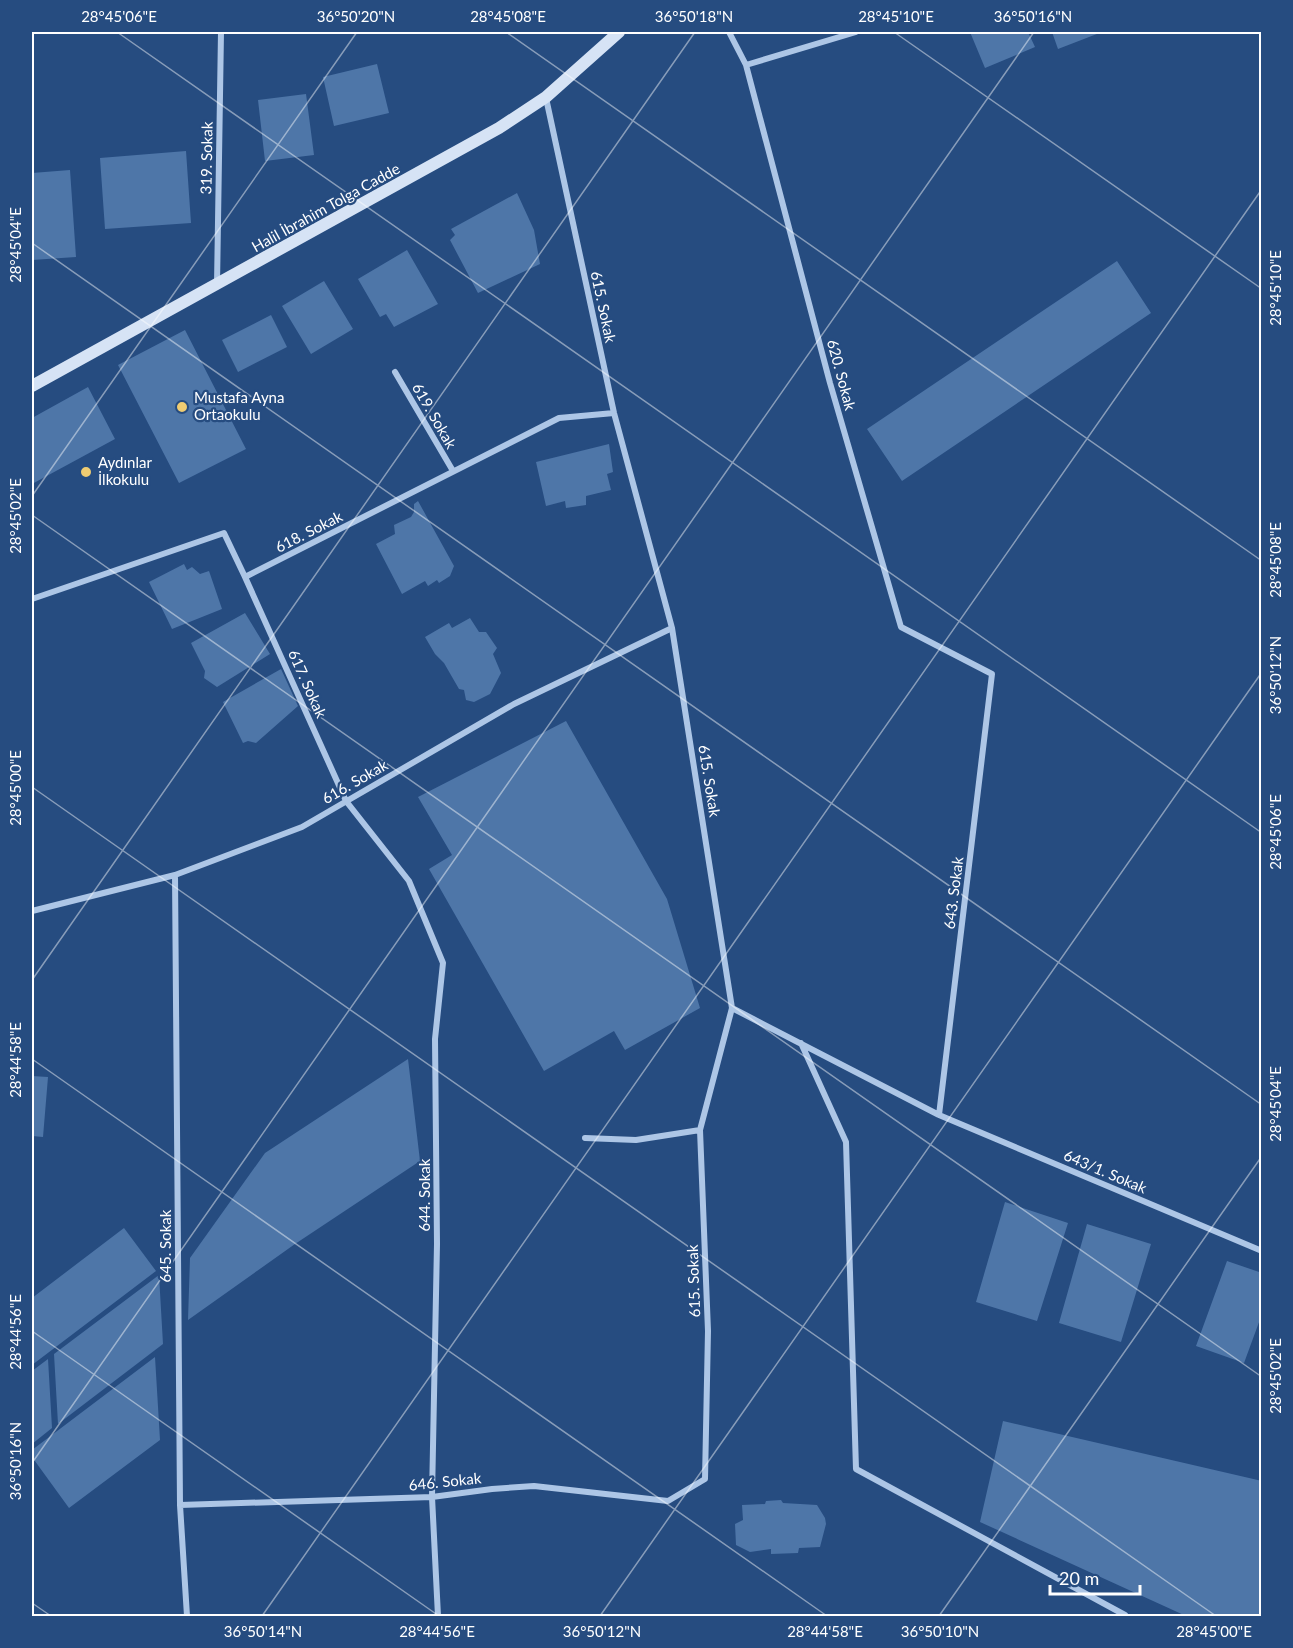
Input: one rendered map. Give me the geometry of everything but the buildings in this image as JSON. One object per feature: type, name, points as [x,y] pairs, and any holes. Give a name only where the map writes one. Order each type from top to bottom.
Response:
[{"type":"street","name":"319. Sokak","points":[[217,285],[221,32]]},
{"type":"street","name":"Halil İbrahim Tolga Cadde","points":[[32,386],[499,128],[546,97],[619,32]]},
{"type":"street","name":"620. Sokak","points":[[729,32],[746,65],[830,383],[901,627],[992,674]]},
{"type":"street","points":[[746,65],[856,32]]},
{"type":"street","name":"615. Sokak","points":[[546,97],[614,413],[672,628],[732,1008],[700,1130],[708,1331],[705,1479]]},
{"type":"street","name":"619. Sokak","points":[[395,372],[453,471]]},
{"type":"street","name":"618. Sokak","points":[[246,577],[558,418],[614,413]]},
{"type":"street","points":[[32,599],[224,533],[246,577]]},
{"type":"street","name":"617. Sokak","points":[[246,577],[346,801]]},
{"type":"street","name":"616. Sokak","points":[[32,911],[175,875],[302,826],[514,704],[672,628]]},
{"type":"street","name":"643. Sokak","points":[[939,1115],[992,674]]},
{"type":"street","name":"644. Sokak","points":[[346,801],[409,882],[443,963],[435,1039],[437,1245],[432,1497],[438,1617]]},
{"type":"street","name":"645. Sokak","points":[[175,875],[180,1505],[187,1617]]},
{"type":"street","name":"643/1. Sokak","points":[[732,1008],[939,1115],[1262,1251]]},
{"type":"street","points":[[801,1043],[846,1142],[856,1469],[1125,1616]]},
{"type":"street","points":[[585,1138],[636,1140],[700,1130]]},
{"type":"street","name":"646. Sokak","points":[[180,1505],[432,1497],[534,1486],[668,1501],[705,1479]]},
{"type":"place","name":"Mustafa Ayna Ortaokulu","points":[[182,407]]},
{"type":"place","name":"Aydınlar İlkokulu","points":[[86,472]]}]
